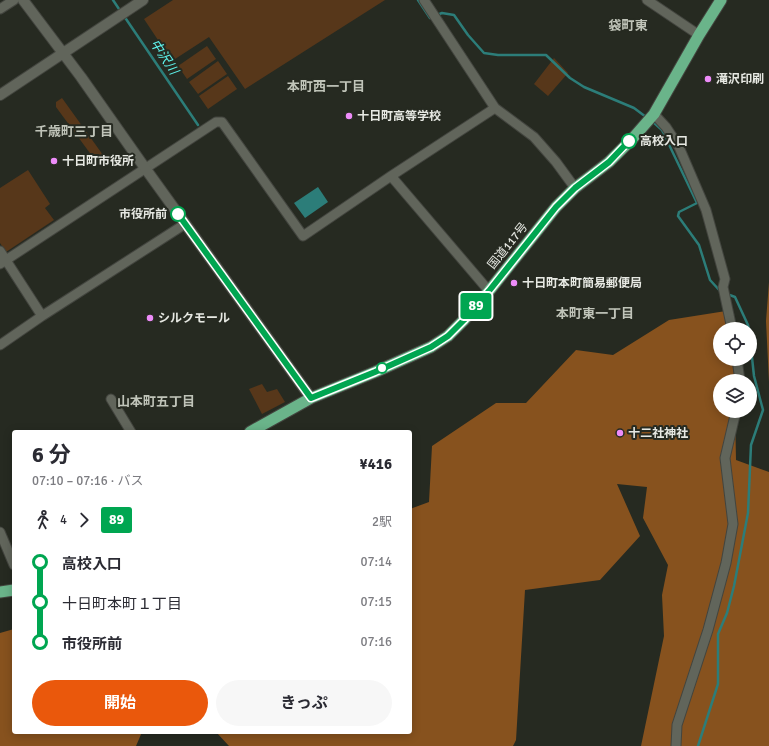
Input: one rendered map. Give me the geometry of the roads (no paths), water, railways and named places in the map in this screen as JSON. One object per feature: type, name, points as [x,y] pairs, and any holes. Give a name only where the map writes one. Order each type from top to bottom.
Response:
[{"type":"highway","name":"国道117号","points":[[254,430],[311,398],[431,347],[451,332],[464,320],[489,291],[556,207],[575,188],[609,162],[654,114],[699,35],[721,0]]},
{"type":"highway","points":[[0,592],[12,590]]},
{"type":"street","points":[[0,9],[14,0]]},
{"type":"street","points":[[23,0],[63,53],[311,398]]},
{"type":"street","points":[[0,95],[143,0]]},
{"type":"street","points":[[424,0],[495,108],[534,137],[556,162],[575,188]]},
{"type":"street","points":[[647,0],[699,35]]},
{"type":"street","points":[[3,262],[216,122],[222,122],[303,236],[495,108]]},
{"type":"street","points":[[654,114],[666,127],[679,147],[706,210],[725,279],[723,287],[730,322]]},
{"type":"street","points":[[391,176],[489,291]]},
{"type":"street","points":[[0,345],[42,316],[185,224]]},
{"type":"street","points":[[0,251],[3,262],[42,316]]},
{"type":"street","points":[[110,399],[130,430]]},
{"type":"street","points":[[676,746],[677,725],[708,630],[726,563],[733,524],[725,458],[734,418]]},
{"type":"street","points":[[0,532],[12,560]]},
{"type":"water","points":[[318,187],[328,202],[305,218],[294,203]]},
{"type":"waterway","name":"中沢川","points":[[113,0],[121,12]]},
{"type":"waterway","points":[[418,0],[430,18],[433,17]]},
{"type":"waterway","points":[[437,15],[442,13],[454,15],[468,35],[484,53],[498,55],[546,55],[570,78],[584,87],[634,108],[646,117]]},
{"type":"waterway","name":"中沢川","points":[[124,16],[198,125]]},
{"type":"waterway","points":[[652,121],[662,130],[697,203],[679,212],[678,216],[699,245],[710,280],[721,292]]},
{"type":"waterway","points":[[727,294],[735,297],[747,322]]},
{"type":"waterway","points":[[698,746],[718,684],[718,634],[727,613],[734,586],[748,513],[751,445],[763,410],[753,366]]},
{"type":"place","name":"滝沢印刷","points":[[708,79]]},
{"type":"place","name":"十日町高等学校","points":[[349,116]]},
{"type":"place","name":"高校入口","points":[[629,141]]},
{"type":"place","name":"十日町市役所","points":[[54,161]]},
{"type":"place","name":"市役所前","points":[[178,214]]},
{"type":"place","name":"十日町本町簡易郵便局","points":[[514,283]]},
{"type":"place","name":"シルクモール","points":[[150,318]]},
{"type":"place","name":"十二社神社","points":[[620,433]]},
{"type":"district","name":"袋町東","points":[[628,26]]},
{"type":"district","name":"本町西一丁目","points":[[326,87]]},
{"type":"district","name":"千歳町三丁目","points":[[74,132]]},
{"type":"district","name":"本町東一丁目","points":[[595,314]]},
{"type":"district","name":"山本町五丁目","points":[[156,402]]}]
